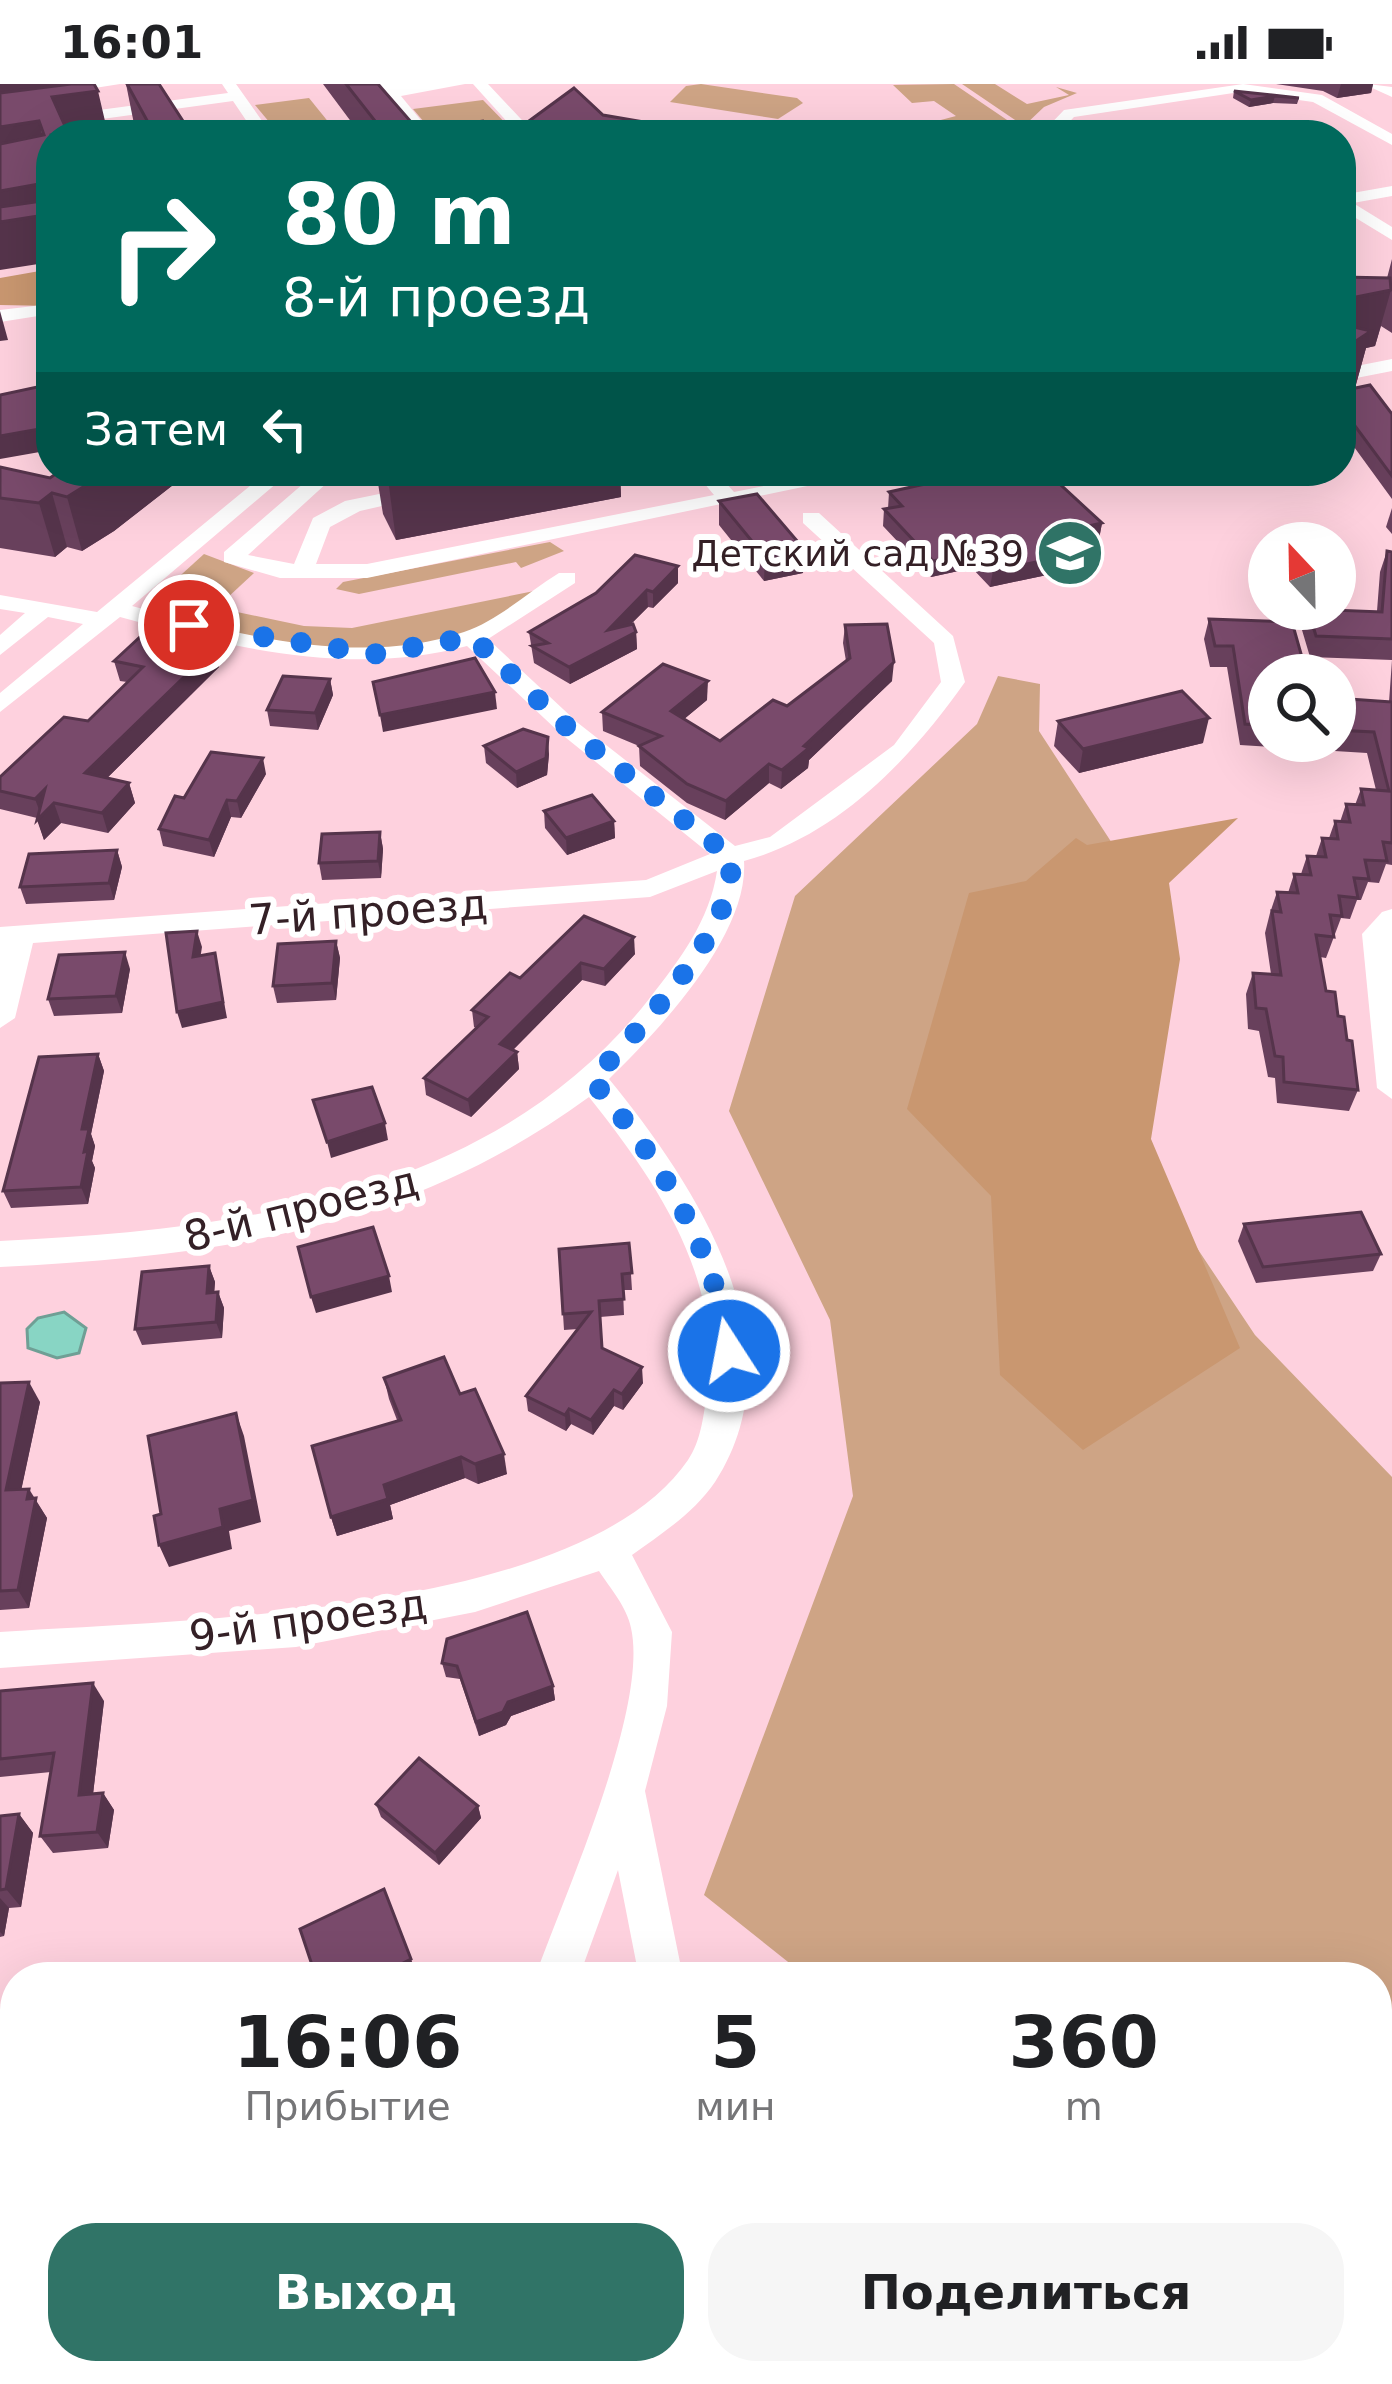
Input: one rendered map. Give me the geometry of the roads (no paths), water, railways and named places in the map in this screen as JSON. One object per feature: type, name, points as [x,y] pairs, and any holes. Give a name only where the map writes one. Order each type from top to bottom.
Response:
[{"type":"street","points":[[8,97],[69,98],[88,86],[113,84]]},
{"type":"street","points":[[388,88],[458,84]]},
{"type":"street","points":[[480,84],[513,120]]},
{"type":"street","points":[[1375,84],[1392,93]]},
{"type":"street","points":[[1059,120],[1063,115],[1242,86],[1327,104],[1389,138]]},
{"type":"street","points":[[388,88],[413,120]]},
{"type":"street","points":[[49,120],[234,90],[254,120]]},
{"type":"street","points":[[1087,91],[1112,106]]},
{"type":"street","points":[[1314,119],[1300,111],[1327,104]]},
{"type":"street","points":[[0,128],[36,122]]},
{"type":"street","points":[[1356,142],[1389,138]]},
{"type":"street","points":[[1356,198],[1392,191]]},
{"type":"street","points":[[1356,211],[1392,235]]},
{"type":"street","points":[[1356,223],[1392,218]]},
{"type":"street","points":[[0,316],[36,311]]},
{"type":"street","points":[[1356,372],[1392,365]]},
{"type":"street","points":[[1365,370],[1389,389]]},
{"type":"street","points":[[0,705],[263,486]]},
{"type":"street","points":[[232,557],[313,486]]},
{"type":"street","points":[[717,486],[729,500]]},
{"type":"street","points":[[199,541],[232,557],[302,572],[367,571],[797,486]]},
{"type":"street","points":[[302,572],[321,523],[353,506],[436,488]]},
{"type":"street","name":"7-й проезд","points":[[10,936],[622,894],[677,880],[730,856],[779,843],[903,750],[926,725],[953,682],[945,640],[811,518]]},
{"type":"street","points":[[0,602],[374,654],[472,637],[567,578]]},
{"type":"street","points":[[0,648],[40,611]]},
{"type":"street","points":[[472,637],[568,728],[730,856]]},
{"type":"street","name":"8-й проезд","points":[[0,1254],[175,1243],[344,1207],[443,1172],[563,1106],[666,1002],[721,907],[733,872],[730,856]]},
{"type":"street","points":[[1392,918],[1376,934],[1392,1088]]},
{"type":"street","points":[[0,1018],[10,936]]},
{"type":"street","points":[[562,1962],[645,1725],[655,1653],[651,1626],[608,1551],[699,1474],[713,1448],[726,1393],[729,1351],[724,1310],[698,1237],[654,1154],[592,1080]]},
{"type":"street","name":"9-й проезд","points":[[0,1650],[296,1629],[475,1595],[608,1551]]},
{"type":"street","points":[[622,1785],[658,1962]]},
{"type":"place","name":"Детский сад №39","points":[[1070,553]]}]
